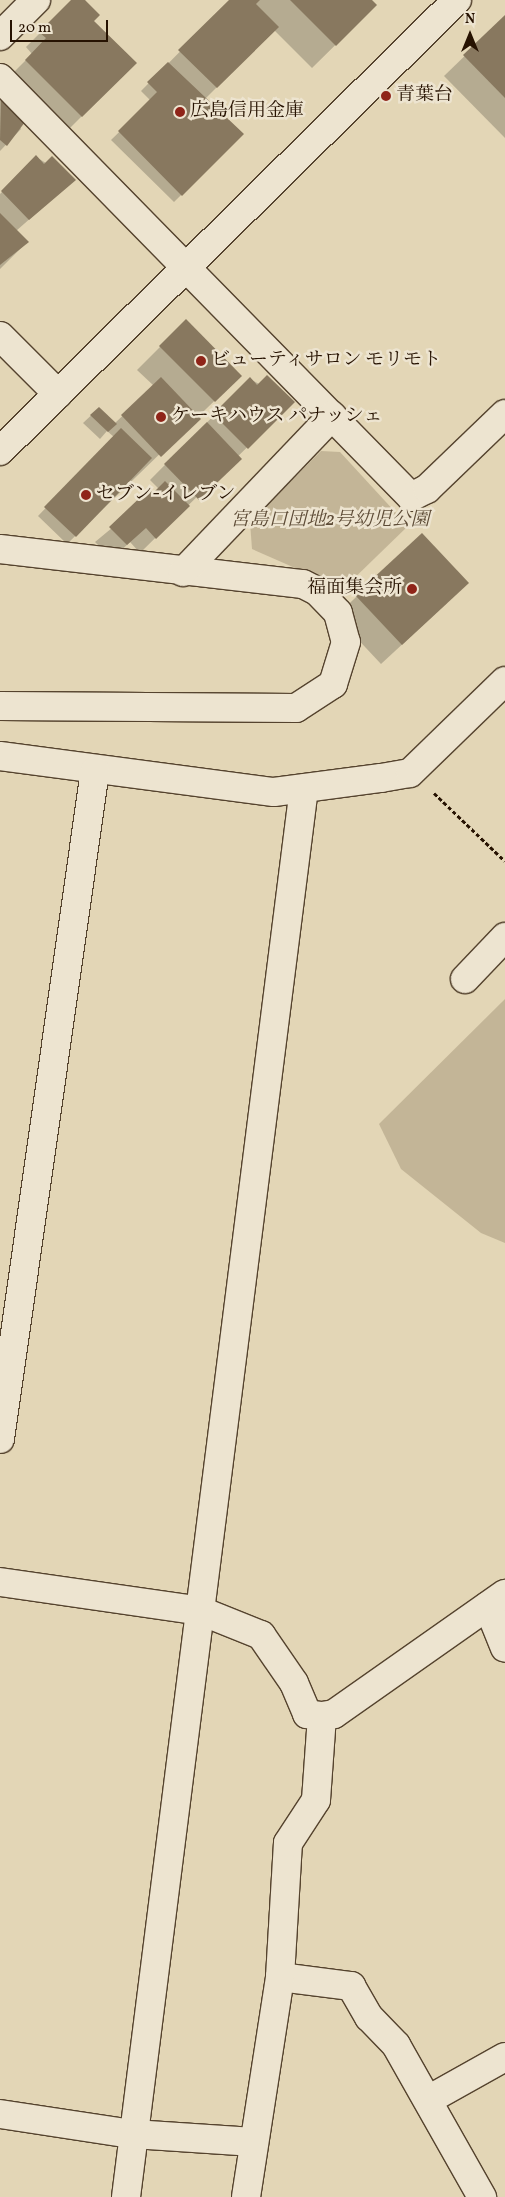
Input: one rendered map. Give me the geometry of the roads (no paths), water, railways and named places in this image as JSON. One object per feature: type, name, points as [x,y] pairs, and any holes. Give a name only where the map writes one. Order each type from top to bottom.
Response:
[{"type":"street","points":[[0,36],[36,0]]},
{"type":"street","points":[[0,451],[457,0]]},
{"type":"street","points":[[0,78],[411,498],[427,489],[505,414]]},
{"type":"street","points":[[0,336],[58,394]]},
{"type":"street","points":[[183,572],[332,416]]},
{"type":"street","points":[[0,549],[183,572],[289,581],[317,591],[338,613],[346,642],[341,671],[333,684],[310,703],[280,710],[0,706]]},
{"type":"street","points":[[0,756],[96,771],[274,792],[410,773],[505,680]]},
{"type":"street","points":[[0,1439],[96,771]]},
{"type":"street","points":[[126,2197],[304,788]]},
{"type":"street","points":[[465,979],[505,937]]},
{"type":"street","points":[[0,1582],[201,1611],[261,1635],[294,1683],[307,1714],[322,1716],[334,1714],[496,1600],[505,1648]]},
{"type":"street","points":[[246,2197],[280,1977],[288,1842],[316,1800],[322,1716]]},
{"type":"street","points":[[280,1977],[351,1986],[369,2017],[396,2045],[482,2197]]},
{"type":"street","points":[[428,2100],[505,2057]]},
{"type":"street","points":[[0,2114],[133,2134],[254,2142]]},
{"type":"place","name":"青葉台","points":[[386,96]]},
{"type":"place","name":"広島信用金庫","points":[[180,112]]},
{"type":"place","name":"ビューティサロン モリモト","points":[[201,361]]},
{"type":"place","name":"ケーキハウス パナッシェ","points":[[161,417]]},
{"type":"place","name":"セブン-イレブン","points":[[86,495]]},
{"type":"place","name":"福面集会所","points":[[412,589]]},
{"type":"park label","name":"宮島口団地2号幼児公園","points":[[330,521]]}]
